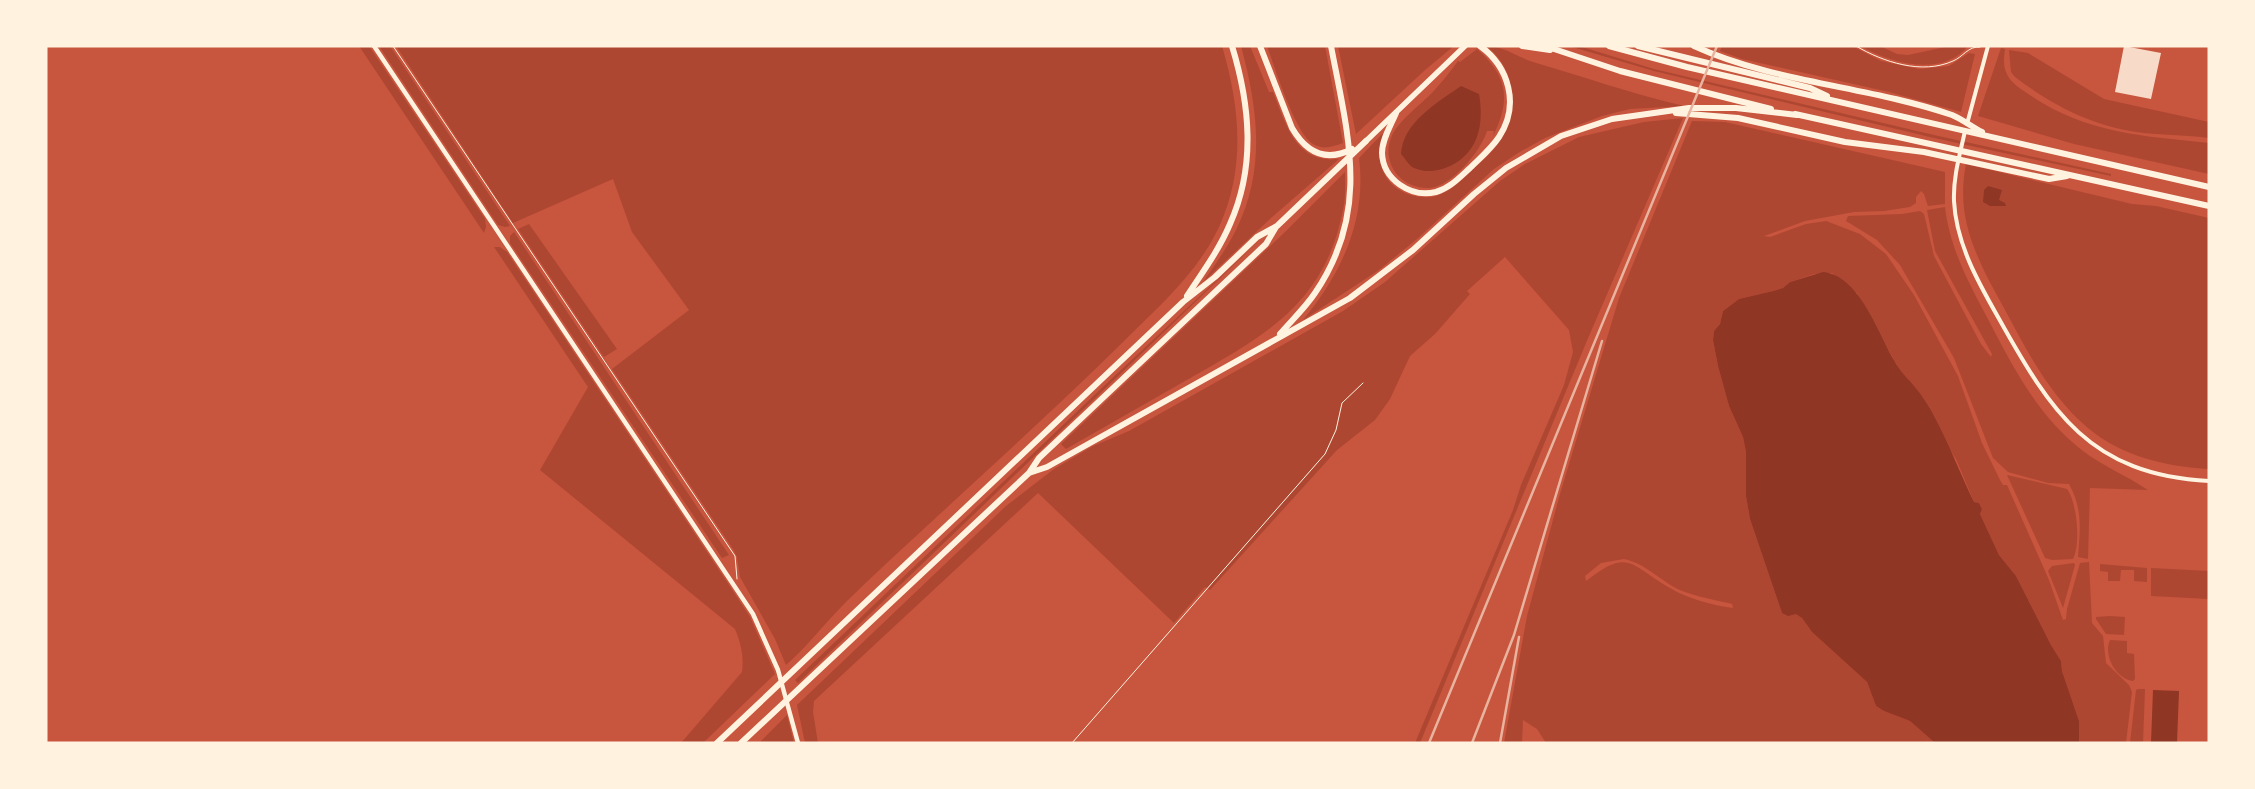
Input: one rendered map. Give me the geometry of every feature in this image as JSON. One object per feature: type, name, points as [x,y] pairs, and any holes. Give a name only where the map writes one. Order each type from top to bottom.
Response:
[{"type":"highway","points":[[1184,302],[1230,226],[1243,183],[1249,135],[1241,76],[1232,46]]},
{"type":"highway","points":[[1260,46],[1292,128],[1300,141],[1310,151],[1330,155],[1346,152],[1366,141]]},
{"type":"highway","points":[[1277,337],[1319,286],[1339,246],[1346,219],[1352,168],[1331,46]]},
{"type":"highway","points":[[1396,113],[1382,152],[1384,164],[1390,176],[1400,186],[1411,191],[1437,192],[1450,186],[1490,148],[1499,136],[1510,112],[1509,87],[1505,76],[1499,64],[1490,53],[1480,46]]},
{"type":"highway","points":[[1522,46],[1557,51]]},
{"type":"highway","points":[[1544,46],[1620,71],[1797,115],[2209,206]]},
{"type":"highway","points":[[1609,46],[1687,67],[2209,187]]},
{"type":"highway","points":[[1638,46],[1810,88],[1839,101]]},
{"type":"highway","points":[[1694,46],[1759,69],[1890,98],[1953,116],[1989,136]]},
{"type":"highway","points":[[1029,473],[1047,467],[1277,337],[1320,316],[1383,275],[1491,180],[1540,146],[1584,127],[1612,119],[1689,108],[1715,107],[1797,115]]},
{"type":"highway","points":[[1670,112],[1738,118],[1845,142],[1924,152],[2049,179],[2072,175]]},
{"type":"highway","points":[[717,743],[1184,302],[1215,277],[1257,237],[1277,226],[1366,141]]},
{"type":"highway","points":[[741,743],[1029,473],[1039,458],[1266,244],[1277,226]]},
{"type":"main road","points":[[1366,141],[1465,46]]},
{"type":"street","points":[[374,46],[753,614],[778,670],[798,743]]},
{"type":"street","points":[[1988,46],[1970,108],[1955,181],[1956,219],[1972,265],[2030,375],[2064,418],[2085,438],[2122,461],[2163,476],[2209,481]]},
{"type":"path","points":[[393,46],[735,556],[737,577]]},
{"type":"path","points":[[1856,46],[1887,61],[1926,67],[1947,64],[1960,58],[1972,48],[1980,47]]},
{"type":"path","points":[[1072,743],[1295,490],[1324,454],[1336,430],[1342,403],[1363,383]]},
{"type":"shaded area","points":[[359,46],[369,46],[485,219],[486,227],[484,233]]},
{"type":"shaded area","points":[[379,46],[390,46],[510,226],[498,225]]},
{"type":"shaded area","points":[[396,46],[1222,46],[1233,92],[1236,115],[1237,160],[1228,205],[1219,227],[1199,260],[1175,290],[1070,393],[861,587],[786,665],[775,639],[740,577],[737,557],[733,549],[612,369],[689,310],[632,232],[613,179],[513,223]]},
{"type":"shaded area","points":[[1241,46],[1250,46],[1269,92],[1273,92],[1294,139],[1312,155],[1324,159],[1339,159],[1271,218],[1203,282],[1236,230],[1246,207],[1252,184],[1255,162],[1255,116],[1252,93]]},
{"type":"shaded area","points":[[1267,46],[1325,46],[1343,143],[1331,147],[1320,147],[1306,138],[1286,99]]},
{"type":"shaded area","points":[[1338,46],[1454,46],[1425,70],[1356,134]]},
{"type":"shaded area","points":[[1486,46],[1492,46],[1533,62],[1684,106],[1630,109],[1602,116],[1545,138],[1518,153],[1494,169],[1417,239],[1379,270],[1303,320],[1329,284],[1340,265],[1348,245],[1359,203],[1359,158],[1386,130],[1381,142],[1380,154],[1383,171],[1395,187],[1419,197],[1432,197],[1453,187],[1486,158],[1499,142],[1509,117],[1511,91],[1509,78],[1504,67]]},
{"type":"shaded area","points":[[1569,46],[1579,46],[1654,69],[1934,135],[2111,174],[2111,176],[1934,138],[1654,71]]},
{"type":"shaded area","points":[[1722,46],[1852,46],[1881,61],[1919,69],[1949,66],[1969,53],[1975,54],[1961,112],[1889,92],[1742,59],[1720,51]]},
{"type":"shaded area","points":[[1860,46],[1880,46],[1897,54],[1908,55],[1950,46],[1968,46],[1957,56],[1945,62],[1931,65],[1901,62],[1886,58]]},
{"type":"shaded area","points":[[2001,48],[2005,49],[2004,66],[2007,75],[2012,81],[2048,106],[2070,117],[2092,125],[2137,135],[2209,143],[2209,174],[2074,144],[1978,116]]},
{"type":"shaded area","points":[[1477,49],[1495,69],[1503,89],[1502,111],[1493,136],[1494,131],[1487,131],[1479,148],[1472,157],[1456,174],[1439,186],[1430,188],[1411,185],[1396,174],[1392,166],[1389,157],[1391,138],[1403,120],[1432,93],[1458,61],[1460,62]]},
{"type":"shaded area","points":[[2009,50],[2028,53],[2104,99],[2209,122],[2209,138],[2126,130],[2092,121],[2076,114],[2029,88],[2015,77],[2011,72]]},
{"type":"shaded area","points":[[1461,86],[1479,94],[1481,107],[1480,121],[1478,135],[1472,147],[1461,159],[1446,168],[1430,171],[1412,167],[1401,154],[1408,132],[1423,114]]},
{"type":"shaded area","points":[[1683,118],[1586,343],[1420,743],[1415,743],[1564,385],[1573,352],[1569,330],[1505,257],[1467,291],[1470,294],[1435,334],[1410,356],[1390,399],[1375,420],[1337,450],[1210,590],[1205,587],[1174,623],[1038,493],[814,701],[813,712],[818,743],[805,743],[797,705],[1006,506],[1054,469],[1093,446],[1129,431],[1343,311],[1385,282],[1500,181],[1525,164],[1579,137],[1644,122]]},
{"type":"shaded area","points":[[1692,121],[1725,122],[1945,172],[1945,204],[1928,206],[1921,191],[1916,197],[1916,203],[1910,207],[1884,211],[1854,212],[1805,221],[1764,236],[1770,237],[1806,224],[1826,221],[1860,234],[1886,254],[1914,295],[1958,376],[1982,443],[2000,480],[2003,485],[2007,485],[2049,580],[2063,620],[2066,619],[2080,563],[2089,562],[2092,623],[2103,636],[2106,663],[2129,685],[2132,692],[2126,743],[2079,743],[2079,721],[2062,671],[2061,661],[2016,576],[1999,555],[1980,514],[1982,509],[1979,503],[1974,502],[1956,459],[1948,447],[1933,415],[1916,388],[1899,369],[1857,293],[1832,273],[1814,274],[1790,282],[1783,288],[1739,299],[1723,311],[1720,324],[1714,331],[1713,340],[1718,366],[1729,406],[1743,437],[1746,452],[1746,496],[1750,519],[1782,613],[1796,613],[1812,632],[1867,682],[1876,706],[1910,721],[1935,743],[1546,743],[1537,729],[1523,720],[1522,743],[1504,743],[1527,616],[1560,494],[1619,298]],"holes":[[[1624,559],[1632,561],[1682,591],[1732,604],[1733,608],[1684,595],[1629,563],[1621,562],[1612,565],[1586,581],[1585,576],[1601,563]]]},
{"type":"shaded area","points":[[1966,164],[2132,204],[2156,206],[2209,218],[2209,469],[2161,463],[2130,453],[2101,438],[2062,402],[2040,372],[1993,288],[1978,257],[1970,236],[1964,210],[1963,187]]},
{"type":"shaded area","points":[[1345,172],[1344,205],[1334,242],[1323,269],[1307,292],[1289,312],[1268,330],[1220,361],[1066,449],[1061,444],[1286,231]]},
{"type":"shaded area","points":[[1988,186],[2002,190],[1999,200],[2005,203],[2006,206],[1990,206],[1983,202],[1984,190]]},
{"type":"shaded area","points":[[1945,207],[1951,238],[1968,281],[2009,358],[2041,409],[2083,451],[2148,490],[2090,488],[2088,559],[2078,557],[2079,511],[2069,484],[2048,483],[2008,472],[1993,458],[1954,358],[1900,265],[1877,240],[1846,221],[1848,216],[1902,214],[1920,211],[1924,214],[1934,256],[1981,344],[1991,357],[1992,354],[1935,251],[1927,210]]},
{"type":"shaded area","points":[[529,224],[617,349],[604,357],[518,229]]},
{"type":"shaded area","points":[[514,232],[729,555],[722,558],[510,243],[510,236]]},
{"type":"shaded area","points":[[1263,237],[798,683],[795,680],[1106,384]]},
{"type":"shaded area","points":[[494,247],[500,247],[507,252],[733,591],[750,617],[775,674],[703,743],[681,743],[742,672],[742,650],[735,629],[540,470],[588,387]]},
{"type":"shaded area","points":[[1823,272],[1836,276],[1847,283],[1857,294],[1874,321],[1896,364],[1920,393],[1932,413],[1945,437],[1974,502],[1979,503],[1982,509],[1980,514],[1999,555],[2016,576],[2061,661],[2062,671],[2079,721],[2079,743],[1935,743],[1910,721],[1876,706],[1867,682],[1812,632],[1802,618],[1796,614],[1788,616],[1782,613],[1750,519],[1746,496],[1746,452],[1743,437],[1729,406],[1718,366],[1713,340],[1714,331],[1720,324],[1723,311],[1739,299],[1783,288],[1790,282]]},
{"type":"shaded area","points":[[2007,475],[2067,489],[2073,503],[2077,523],[2077,544],[2073,559],[2052,560],[2045,558]]},
{"type":"shaded area","points":[[2074,563],[2063,608],[2048,571],[2052,566]]},
{"type":"shaded area","points":[[2100,564],[2147,568],[2147,582],[2134,581],[2134,570],[2121,570],[2120,581],[2108,581],[2108,572],[2100,571]]},
{"type":"shaded area","points":[[2151,568],[2209,571],[2209,599],[2151,596]]},
{"type":"shaded area","points":[[2096,617],[2125,617],[2124,635],[2106,634],[2096,619]]},
{"type":"shaded area","points":[[2110,640],[2127,641],[2127,653],[2134,654],[2135,679],[2133,681],[2121,676],[2112,665],[2108,652]]},
{"type":"shaded area","points":[[2145,689],[2143,743],[2130,743],[2136,690]]},
{"type":"shaded area","points":[[2153,690],[2179,691],[2177,743],[2151,743]]},
{"type":"shaded area","points":[[787,715],[794,743],[759,743]]},
{"type":"building","points":[[2124,46],[2161,53],[2151,99],[2115,92]]},
{"type":"railway","points":[[1429,743],[1717,46]]},
{"type":"railway","points":[[1472,743],[1514,635],[1602,341]]},
{"type":"railway","points":[[1500,743],[1519,637]]}]
